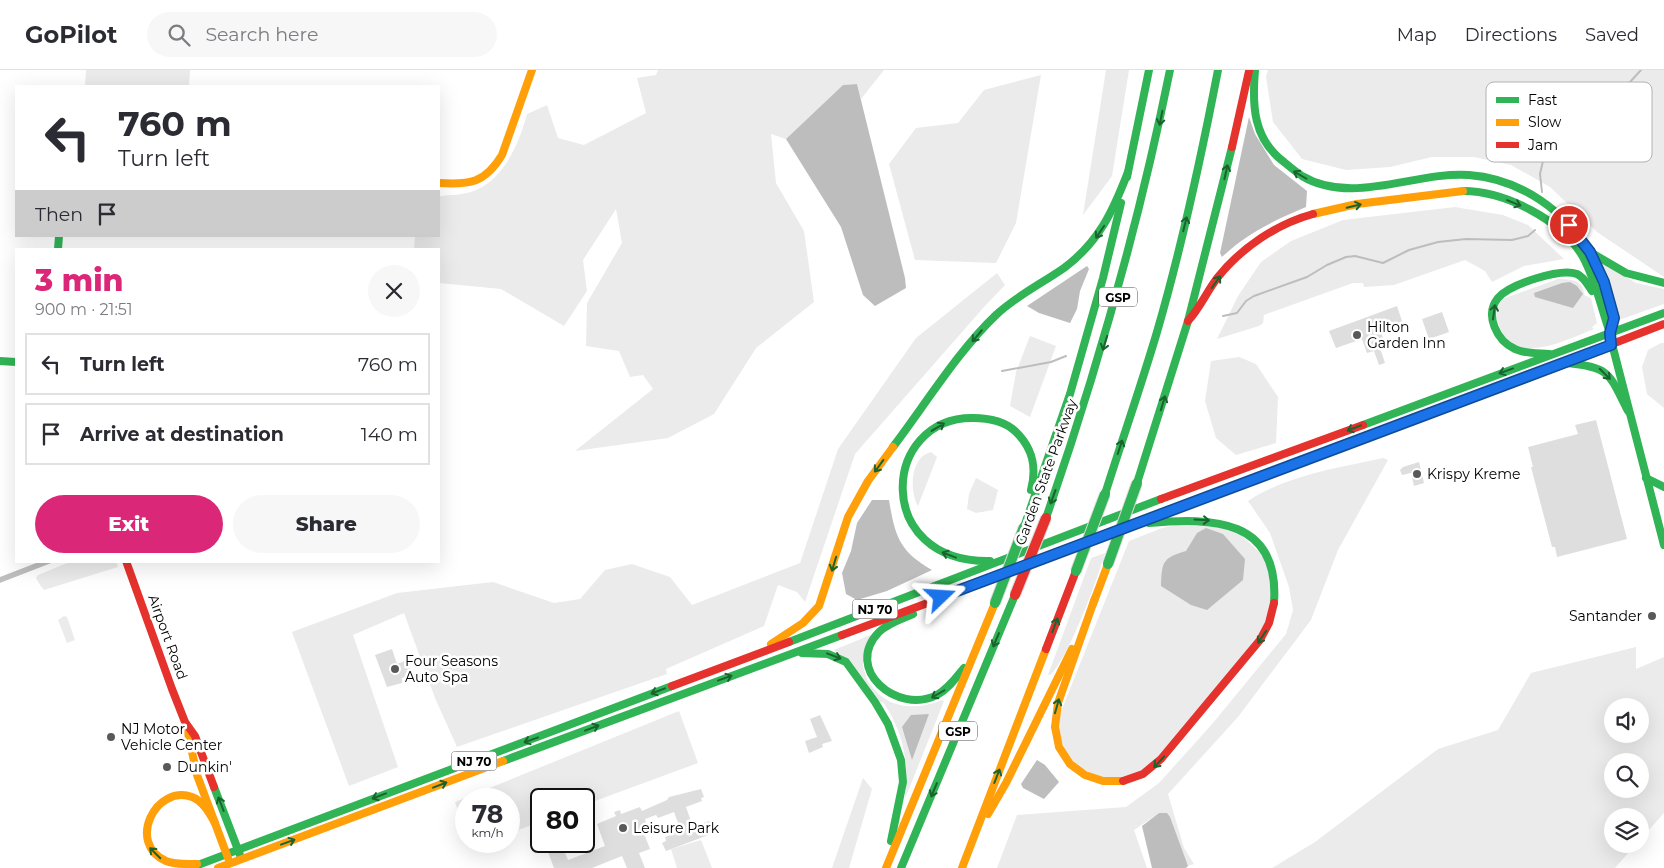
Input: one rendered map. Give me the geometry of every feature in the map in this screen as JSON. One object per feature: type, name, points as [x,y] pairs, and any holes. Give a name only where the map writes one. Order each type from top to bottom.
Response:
[{"type":"main road","points":[[440,183],[462,184],[476,182],[494,168],[502,155],[532,70]]},
{"type":"main road","points":[[886,868],[1024,527],[1070,394],[1128,172],[1149,70]]},
{"type":"main road","name":"Garden State Parkway","points":[[901,868],[1046,518],[1105,342],[1137,225],[1170,70]]},
{"type":"main road","points":[[962,868],[1105,494],[1156,332],[1179,247],[1196,182],[1218,70]]},
{"type":"main road","points":[[1136,525],[1201,520],[1222,523],[1239,530],[1256,543],[1268,560],[1275,580],[1276,602],[1270,623],[1260,640],[1162,759],[1143,775],[1123,782],[1098,781],[1080,773],[1061,752],[1055,732],[1055,716],[1137,483],[1188,322],[1216,214],[1249,70]]},
{"type":"main road","points":[[1255,70],[1252,106],[1260,133],[1277,157],[1300,176],[1314,183],[1345,188],[1364,188],[1450,175],[1470,175],[1498,180],[1522,189],[1544,202],[1561,216],[1590,252],[1604,282],[1614,318],[1610,333]]},
{"type":"main road","points":[[753,655],[803,623],[819,606],[848,517],[868,481],[973,340],[996,315],[1013,301],[1065,267],[1094,241],[1113,210],[1128,172]]},
{"type":"main road","points":[[1188,322],[1198,311],[1213,284],[1228,266],[1264,236],[1284,224],[1313,214],[1368,202],[1457,192],[1495,195],[1521,205],[1548,222],[1582,256],[1610,333],[1611,345],[1664,544]]},
{"type":"main road","points":[[1590,252],[1626,273],[1664,283]]},
{"type":"main road","points":[[1552,354],[1533,353],[1507,345],[1494,328],[1492,316],[1498,298],[1511,288],[1565,273],[1576,274],[1584,278],[1601,304]]},
{"type":"main road","name":"NJ 70","points":[[242,859],[753,655],[997,561],[1664,313]]},
{"type":"main road","name":"NJ 70","points":[[190,868],[200,864],[242,859],[1136,525],[1664,324]]},
{"type":"main road","points":[[0,361],[15,362]]},
{"type":"main road","points":[[1563,363],[1590,366],[1606,374],[1628,411]]},
{"type":"main road","points":[[997,561],[980,562],[956,558],[940,552],[923,538],[912,525],[905,512],[902,479],[909,457],[915,447],[934,428],[961,417],[984,418],[1009,427],[1020,435],[1032,453],[1035,466],[1031,506]]},
{"type":"main road","points":[[1646,478],[1664,487]]},
{"type":"main road","name":"Airport Road","points":[[127,563],[185,722],[188,739],[229,862]]},
{"type":"main road","points":[[973,838],[1006,784],[1095,598]]},
{"type":"main road","points":[[923,604],[913,614],[879,632],[873,640],[870,648],[869,663],[872,676],[879,686],[897,699],[912,702],[928,699],[945,690],[971,660]]},
{"type":"main road","points":[[786,656],[819,652],[842,660],[875,699],[887,718],[898,747],[903,774],[902,798],[891,840],[892,852]]},
{"type":"main road","name":"Airport Road","points":[[185,722],[195,736],[242,859]]},
{"type":"main road","points":[[200,864],[170,863],[155,855],[147,843],[146,832],[148,824],[156,809],[166,801],[175,797],[185,796],[202,803],[215,822]]},
{"type":"main road","name":"NJ 70","points":[[218,868],[229,862]]},
{"type":"street","points":[[0,580],[44,563]]},
{"type":"shaded area","points":[[86,70],[190,70],[189,85],[85,85]]},
{"type":"shaded area","points":[[658,70],[884,70],[861,99],[857,84],[843,85],[786,139],[771,134],[776,183],[804,231],[814,302],[756,348],[714,414],[668,438],[575,451],[653,389],[643,375],[630,377],[619,351],[586,346],[587,303],[622,243],[616,209],[583,260],[587,291],[564,326],[501,289],[440,283],[440,248],[414,248],[415,237],[440,237],[440,196],[457,195],[474,191],[494,178],[515,148],[527,114],[547,105],[558,138],[584,145],[646,113],[637,78],[656,75]]},
{"type":"shaded area","points":[[1106,70],[1129,70],[1112,176],[1083,215]]},
{"type":"shaded area","points":[[1268,70],[1664,70],[1664,277],[1597,232],[1550,187],[1511,165],[1497,162],[1652,162],[1652,82],[1486,82],[1486,160],[1474,157],[1432,157],[1390,167],[1346,170],[1302,159],[1273,122],[1266,77]]},
{"type":"shaded area","points":[[1041,75],[1016,223],[996,263],[915,260],[889,164],[916,128],[958,123],[984,90]]},
{"type":"shaded area","points":[[857,84],[906,288],[875,306],[863,295],[841,227],[786,139],[843,85]]},
{"type":"shaded area","points":[[1249,117],[1255,134],[1274,165],[1307,191],[1306,207],[1262,228],[1241,241],[1222,257],[1220,253]]},
{"type":"shaded area","points":[[1455,207],[1503,215],[1528,225],[1564,259],[1524,266],[1492,282],[1485,271],[1465,260],[1394,285],[1364,287],[1363,283],[1353,283],[1264,315],[1263,323],[1259,326],[1217,339],[1238,296],[1261,262],[1291,241],[1343,220]]},
{"type":"shaded area","points":[[1600,262],[1636,283],[1664,289],[1664,304],[1619,320]]},
{"type":"shaded area","points":[[1087,266],[1089,269],[1080,291],[1077,309],[1070,323],[1039,313],[1027,306]]},
{"type":"shaded area","points":[[997,273],[1005,285],[855,454],[805,602],[797,592],[778,585],[764,626],[666,669],[667,674],[457,747],[435,698],[404,613],[353,635],[398,767],[349,786],[292,632],[397,593],[493,582],[554,603],[580,599],[605,570],[632,564],[670,577],[692,605],[800,563],[838,449],[916,338]]},
{"type":"shaded area","points":[[1558,279],[1576,281],[1582,286],[1584,295],[1591,298],[1597,323],[1592,327],[1594,329],[1571,339],[1543,347],[1530,348],[1518,346],[1508,340],[1497,320],[1497,310],[1502,299]]},
{"type":"shaded area","points":[[1570,282],[1577,286],[1583,294],[1573,308],[1535,297],[1534,293]]},
{"type":"shaded area","points":[[1030,336],[1056,346],[1030,417],[1010,406],[1016,372]]},
{"type":"shaded area","points":[[1664,343],[1664,408],[1647,394],[1642,367],[1648,350]]},
{"type":"shaded area","points":[[1239,357],[1256,364],[1278,397],[1276,443],[1236,455],[1216,438],[1205,401],[1211,361]]},
{"type":"shaded area","points":[[931,452],[937,457],[918,506],[914,495],[913,475],[917,463],[922,457]]},
{"type":"shaded area","points":[[1383,458],[1388,460],[1338,550],[1311,620],[1238,717],[1168,794],[1184,848],[1194,864],[1188,866],[1159,813],[1134,830],[1147,868],[997,868],[1017,815],[1126,807],[1159,783],[1213,723],[1286,634],[1293,610],[1289,587],[1270,533],[1248,501],[1263,492],[1296,479],[1331,469]]},
{"type":"shaded area","points":[[976,478],[998,490],[993,510],[976,513],[967,509],[969,494]]},
{"type":"shaded area","points":[[872,500],[889,500],[900,541],[912,556],[932,570],[887,591],[857,600],[846,594],[842,573],[851,551],[857,523]]},
{"type":"shaded area","points":[[1181,524],[1211,524],[1240,534],[1261,554],[1268,568],[1273,601],[1264,630],[1160,757],[1134,777],[1102,779],[1076,765],[1065,749],[1059,733],[1060,714],[1129,541],[1162,528]]},
{"type":"shaded area","points":[[1206,528],[1223,534],[1245,559],[1243,580],[1207,610],[1191,605],[1161,586],[1165,562],[1172,556],[1186,551],[1197,533]]},
{"type":"shaded area","points":[[1105,553],[1074,636],[1057,666],[1048,675],[1091,558]]},
{"type":"shaded area","points":[[67,563],[117,563],[118,567],[44,590],[36,578],[38,575]]},
{"type":"shaded area","points":[[64,616],[67,617],[75,640],[67,643],[58,620]]},
{"type":"shaded area","points":[[873,634],[865,653],[863,665],[867,679],[881,696],[890,702],[910,706],[944,701],[905,799],[905,760],[896,725],[883,702],[881,703],[834,650]]},
{"type":"shaded area","points":[[1636,647],[1636,669],[1664,657],[1664,813],[1649,830],[1649,808],[1604,808],[1604,853],[1628,853],[1615,868],[1272,868],[1315,842],[1438,749],[1498,730],[1531,673]]},
{"type":"shaded area","points":[[679,711],[698,763],[595,801],[595,788],[530,788],[530,826],[520,829],[520,788],[489,788]]},
{"type":"shaded area","points":[[929,714],[912,760],[902,727],[911,715]]},
{"type":"shaded area","points":[[1037,760],[1045,765],[1059,782],[1044,799],[1023,788],[1021,784]]},
{"type":"shaded area","points":[[863,778],[872,789],[849,868],[832,868]]},
{"type":"shaded area","points":[[1159,813],[1167,813],[1170,817],[1188,866],[1186,868],[1152,868],[1142,826]]},
{"type":"shaded area","points":[[701,840],[712,868],[677,868],[671,849]]},
{"type":"building","name":"Hilton Garden Inn","points":[[1397,306],[1403,324],[1381,332],[1386,346],[1380,348],[1385,363],[1379,365],[1374,351],[1367,353],[1362,339],[1336,348],[1329,331]]},
{"type":"building","points":[[1442,312],[1449,332],[1429,339],[1422,319]]},
{"type":"building","points":[[1596,420],[1627,539],[1557,557],[1555,547],[1552,547],[1531,467],[1533,467],[1528,447],[1578,434],[1575,425]]},
{"type":"building","name":"Krispy Kreme","points":[[1419,462],[1424,483],[1414,486],[1411,473],[1402,475],[1400,470],[1403,467]]},
{"type":"building","name":"Four Seasons Auto Spa","points":[[392,649],[397,664],[407,660],[412,674],[402,678],[402,683],[387,687],[375,655]]},
{"type":"building","points":[[820,715],[832,741],[822,744],[823,747],[809,753],[805,741],[817,737],[810,719]]},
{"type":"building","name":"Leisure Park","points":[[701,789],[704,797],[701,798],[702,801],[686,807],[693,827],[709,821],[711,824],[714,823],[717,831],[666,851],[662,843],[666,841],[665,837],[681,831],[674,812],[658,818],[656,815],[645,819],[648,829],[643,831],[650,849],[639,853],[645,868],[627,868],[622,856],[592,868],[554,868],[548,853],[565,853],[568,860],[586,853],[595,853],[595,850],[605,846],[597,824],[616,816],[614,812],[620,810],[621,814],[640,807],[642,811],[667,800],[669,797]]},
{"type":"waterway","points":[[1630,82],[1641,70]]},
{"type":"waterway","points":[[1542,192],[1540,174],[1543,162]]},
{"type":"waterway","points":[[1223,316],[1237,313],[1246,301],[1254,296],[1307,277],[1327,265],[1346,257],[1355,256],[1383,263],[1409,250],[1438,242],[1466,239],[1512,240],[1528,236],[1535,230]]},
{"type":"waterway","points":[[1002,371],[1051,362],[1066,356]]},
{"type":"traffic: fast","points":[[1127,177],[1149,70]]},
{"type":"traffic: fast","points":[[1046,518],[1083,408],[1116,296],[1145,184],[1170,70]]},
{"type":"traffic: fast","points":[[1105,494],[1145,372],[1175,267],[1218,70]]},
{"type":"traffic: fast","points":[[1255,70],[1254,96],[1260,132],[1274,153],[1302,176],[1321,184],[1342,188],[1363,188],[1449,175],[1469,175],[1488,178],[1524,190],[1555,211],[1581,239],[1605,283],[1611,303],[1612,323],[1610,333]]},
{"type":"traffic: fast","points":[[1137,483],[1188,321],[1232,147]]},
{"type":"traffic: fast","points":[[893,447],[955,362],[982,329],[1004,308],[1064,268],[1087,248],[1104,225],[1117,200],[1128,172]]},
{"type":"traffic: fast","points":[[1463,191],[1479,192],[1514,202],[1531,210],[1561,231],[1574,244],[1588,266],[1610,333]]},
{"type":"traffic: fast","points":[[1024,527],[1070,394],[1103,278],[1121,203]]},
{"type":"traffic: fast","points":[[58,248],[59,237]]},
{"type":"traffic: fast","points":[[1590,252],[1626,273],[1664,283]]},
{"type":"traffic: fast","points":[[1549,354],[1519,351],[1503,340],[1494,327],[1492,319],[1492,312],[1498,298],[1513,288],[1536,278],[1559,273],[1579,275],[1586,281],[1592,291]]},
{"type":"traffic: fast","points":[[1363,425],[1664,313]]},
{"type":"traffic: fast","points":[[1611,340],[1664,545]]},
{"type":"traffic: fast","points":[[949,595],[1581,356]]},
{"type":"traffic: fast","points":[[0,361],[15,362]]},
{"type":"traffic: fast","points":[[1567,363],[1601,370],[1617,388],[1628,411]]},
{"type":"traffic: fast","points":[[990,561],[952,555],[925,539],[909,516],[903,490],[907,463],[920,440],[942,424],[973,418],[1001,422],[1015,431],[1030,451],[1034,473],[1031,490]]},
{"type":"traffic: fast","points":[[1646,478],[1664,487]]},
{"type":"traffic: fast","points":[[1108,564],[1137,483]]},
{"type":"traffic: fast","points":[[1076,571],[1105,494]]},
{"type":"traffic: fast","points":[[789,642],[1161,499]]},
{"type":"traffic: fast","points":[[1149,523],[1196,521],[1218,524],[1238,529],[1254,539],[1266,554],[1273,575],[1274,603]]},
{"type":"traffic: fast","points":[[995,603],[1024,527]]},
{"type":"traffic: fast","points":[[901,868],[1015,595]]},
{"type":"traffic: fast","points":[[913,614],[887,626],[879,632],[870,646],[867,660],[871,673],[880,685],[892,694],[906,699],[922,700],[941,693],[964,668]]},
{"type":"traffic: fast","points":[[503,761],[842,635]]},
{"type":"traffic: fast","points":[[802,653],[828,654],[846,662],[875,702],[888,724],[901,760],[903,782],[891,841]]},
{"type":"traffic: fast","points":[[190,868],[672,686]]},
{"type":"traffic: fast","points":[[214,787],[240,855]]},
{"type":"traffic: slow","points":[[440,183],[460,183],[476,180],[483,177],[496,164],[502,155],[532,70]]},
{"type":"traffic: slow","points":[[1313,214],[1357,204],[1463,191]]},
{"type":"traffic: slow","points":[[771,644],[803,623],[819,606],[848,517],[868,481],[893,447]]},
{"type":"traffic: slow","points":[[1093,604],[1108,564]]},
{"type":"traffic: slow","points":[[1095,598],[1058,703],[1055,727],[1059,747],[1070,764],[1085,775],[1103,781],[1123,781]]},
{"type":"traffic: slow","points":[[886,868],[995,603]]},
{"type":"traffic: slow","points":[[962,868],[1046,649]]},
{"type":"traffic: slow","points":[[988,814],[1006,783],[1072,649]]},
{"type":"traffic: slow","points":[[186,724],[197,775],[228,858]]},
{"type":"traffic: slow","points":[[218,868],[503,761]]},
{"type":"traffic: slow","points":[[197,864],[166,861],[154,853],[148,842],[147,829],[150,817],[157,807],[167,799],[179,795],[192,797],[200,801],[215,823]]},
{"type":"traffic: jam","points":[[1232,147],[1249,71]]},
{"type":"traffic: jam","points":[[1188,321],[1218,277],[1238,256],[1273,230],[1313,214]]},
{"type":"traffic: jam","points":[[1581,356],[1664,324]]},
{"type":"traffic: jam","points":[[1161,499],[1363,425]]},
{"type":"traffic: jam","points":[[1015,595],[1046,518]]},
{"type":"traffic: jam","points":[[127,563],[172,689],[185,722],[195,736],[214,787]]},
{"type":"traffic: jam","points":[[1046,649],[1076,571]]},
{"type":"traffic: jam","points":[[842,635],[949,595]]},
{"type":"traffic: jam","points":[[1123,781],[1143,774],[1161,759],[1260,640],[1269,623],[1274,603]]},
{"type":"traffic: jam","points":[[672,686],[789,642]]},
{"type":"place","name":"Hilton Garden Inn","points":[[1357,335]]},
{"type":"place","name":"Krispy Kreme","points":[[1417,474]]},
{"type":"place","name":"Santander","points":[[1652,616]]},
{"type":"place","name":"Four Seasons Auto Spa","points":[[395,669]]},
{"type":"place","name":"NJ Motor Vehicle Center","points":[[111,737]]},
{"type":"place","name":"Dunkin'","points":[[167,767]]},
{"type":"place","name":"Leisure Park","points":[[623,828]]},
{"type":"route","points":[[941,597],[1611,345],[1610,333],[1614,318],[1604,282],[1590,252],[1569,225]]}]
